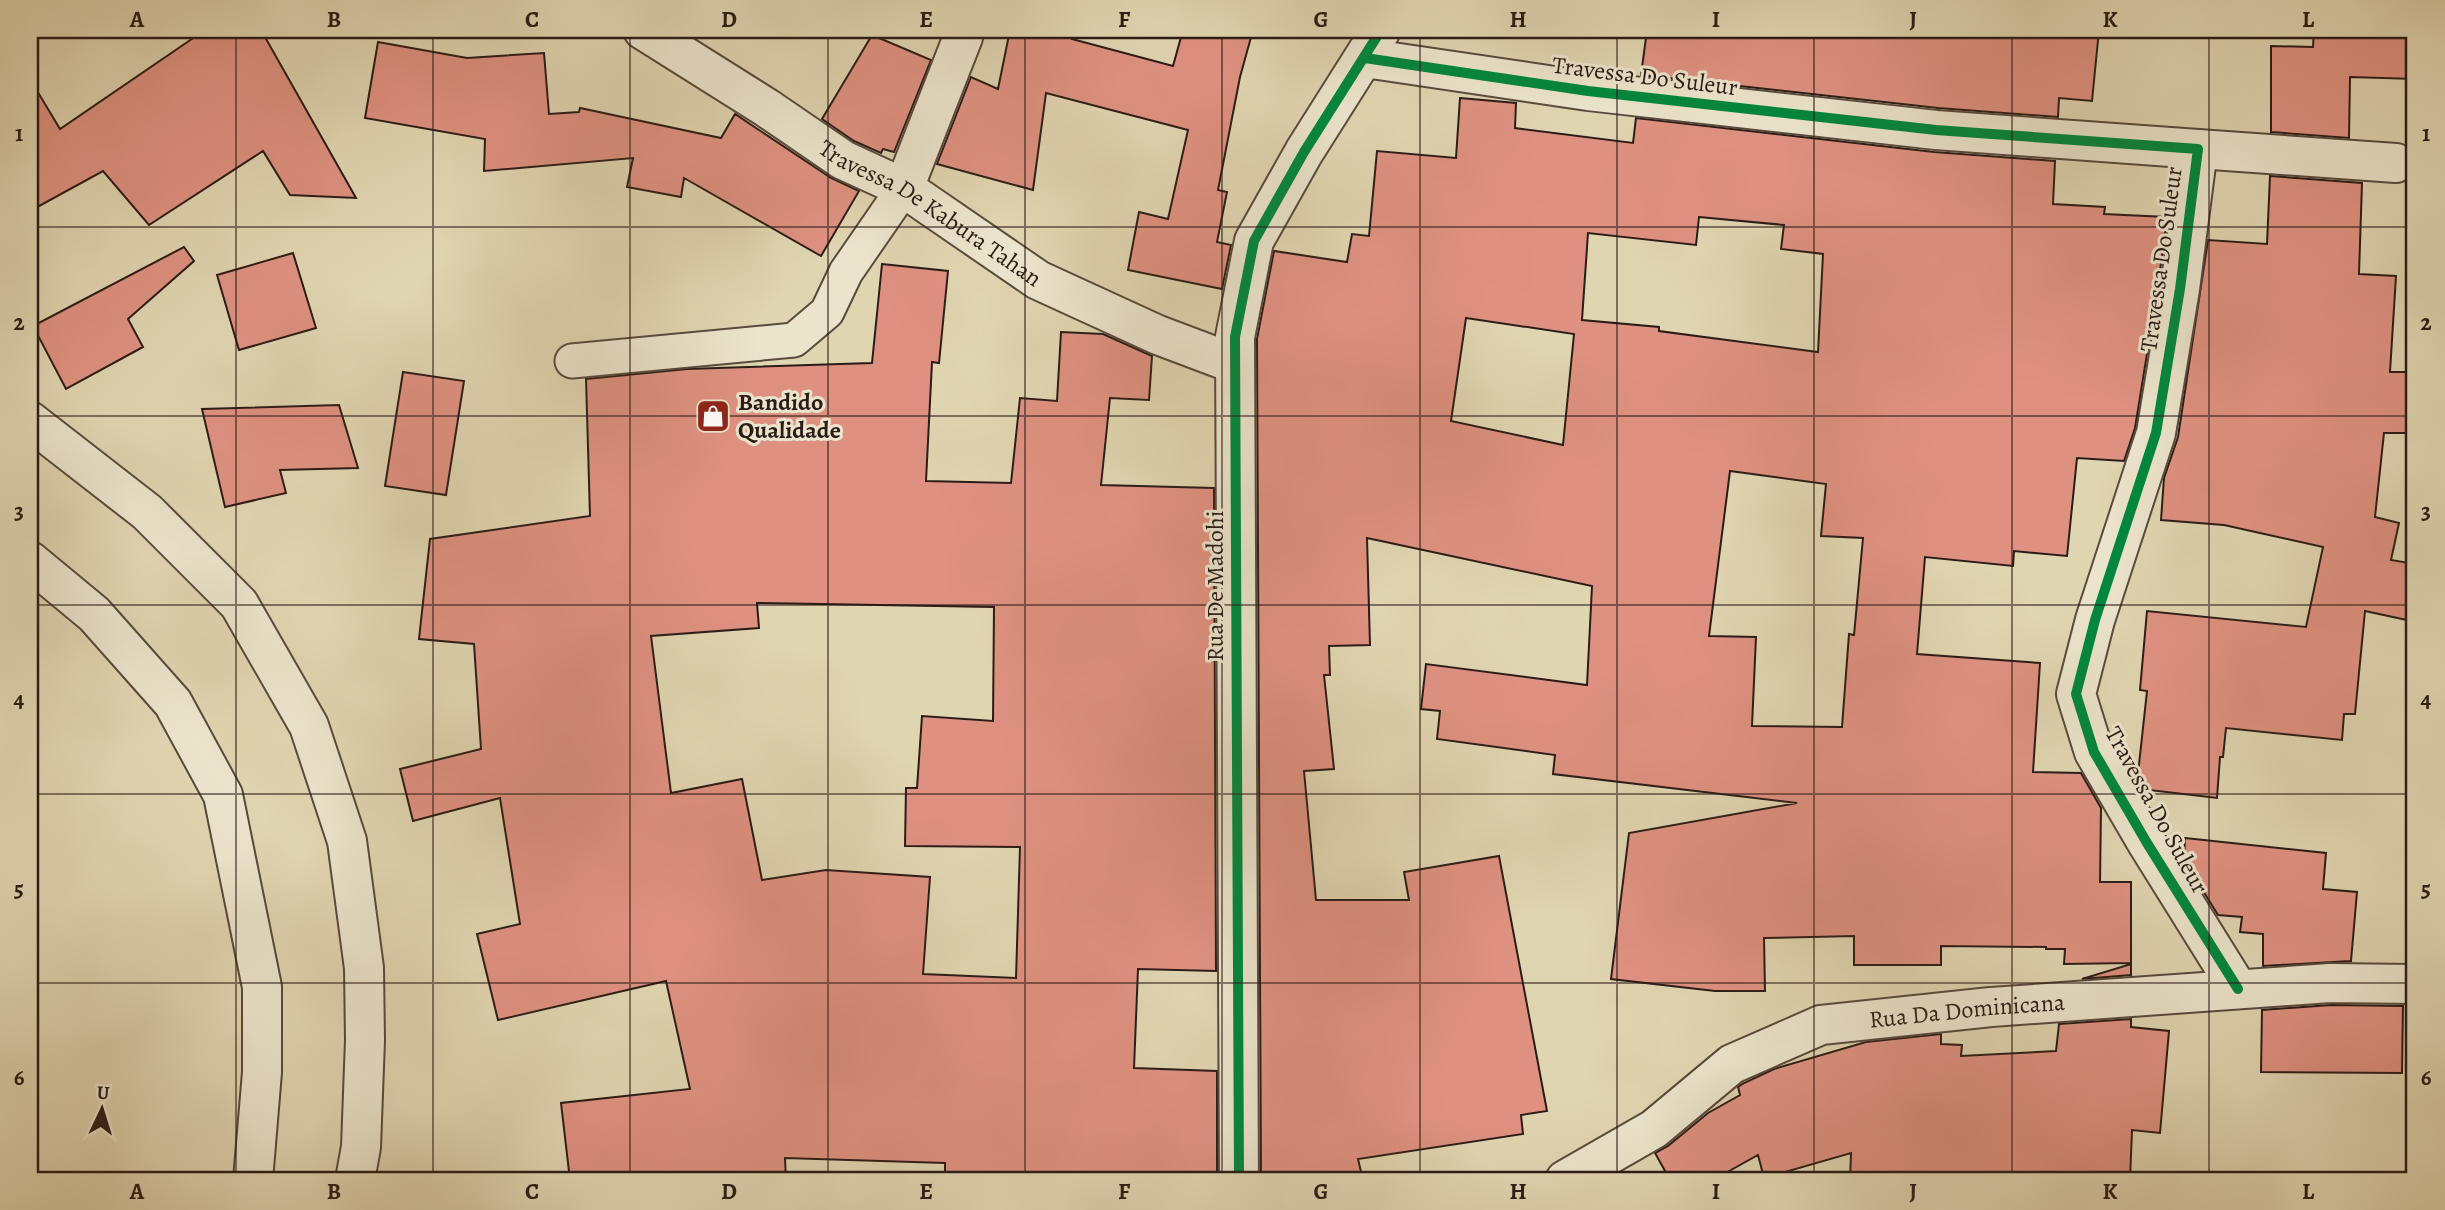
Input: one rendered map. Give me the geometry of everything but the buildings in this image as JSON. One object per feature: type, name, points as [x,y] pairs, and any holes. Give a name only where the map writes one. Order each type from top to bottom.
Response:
[{"type":"street","name":"Travessa De Kabura Tahan","points":[[643,30],[843,160],[904,188],[1038,280],[1158,335],[1235,364]]},
{"type":"street","points":[[904,188],[964,30]]},
{"type":"street","name":"Travessa Do Suleur","points":[[1373,44],[1588,91],[1936,130],[2198,149],[2180,289],[2156,433],[2095,620],[2076,694],[2094,752],[2238,989]]},
{"type":"street","name":"Rua De Madohi","points":[[1239,1180],[1235,337],[1254,241],[1304,152],[1373,44]]},
{"type":"street","points":[[2198,149],[2396,163]]},
{"type":"street","points":[[30,421],[147,512],[239,604],[309,726],[346,841],[364,968],[363,1107],[361,1147],[355,1180]]},
{"type":"street","points":[[30,561],[94,614],[173,703],[223,795],[262,987],[262,1072],[253,1180]]},
{"type":"street","name":"Rua Da Dominicana","points":[[1565,1180],[1654,1129],[1732,1065],[1821,1025],[1991,1007],[2330,982],[2415,984]]},
{"type":"lane","points":[[572,361],[794,340],[827,312],[846,272],[904,188]]},
{"type":"cycle path","points":[[1239,1180],[1235,337],[1254,241],[1304,152],[1381,30]]},
{"type":"cycle path","points":[[1365,58],[1588,91],[1936,130],[2198,149],[2180,289],[2156,433],[2095,620],[2076,694],[2094,752],[2238,989]]},
{"type":"place","name":"Bandido Qualidade","points":[[713,416]]}]
